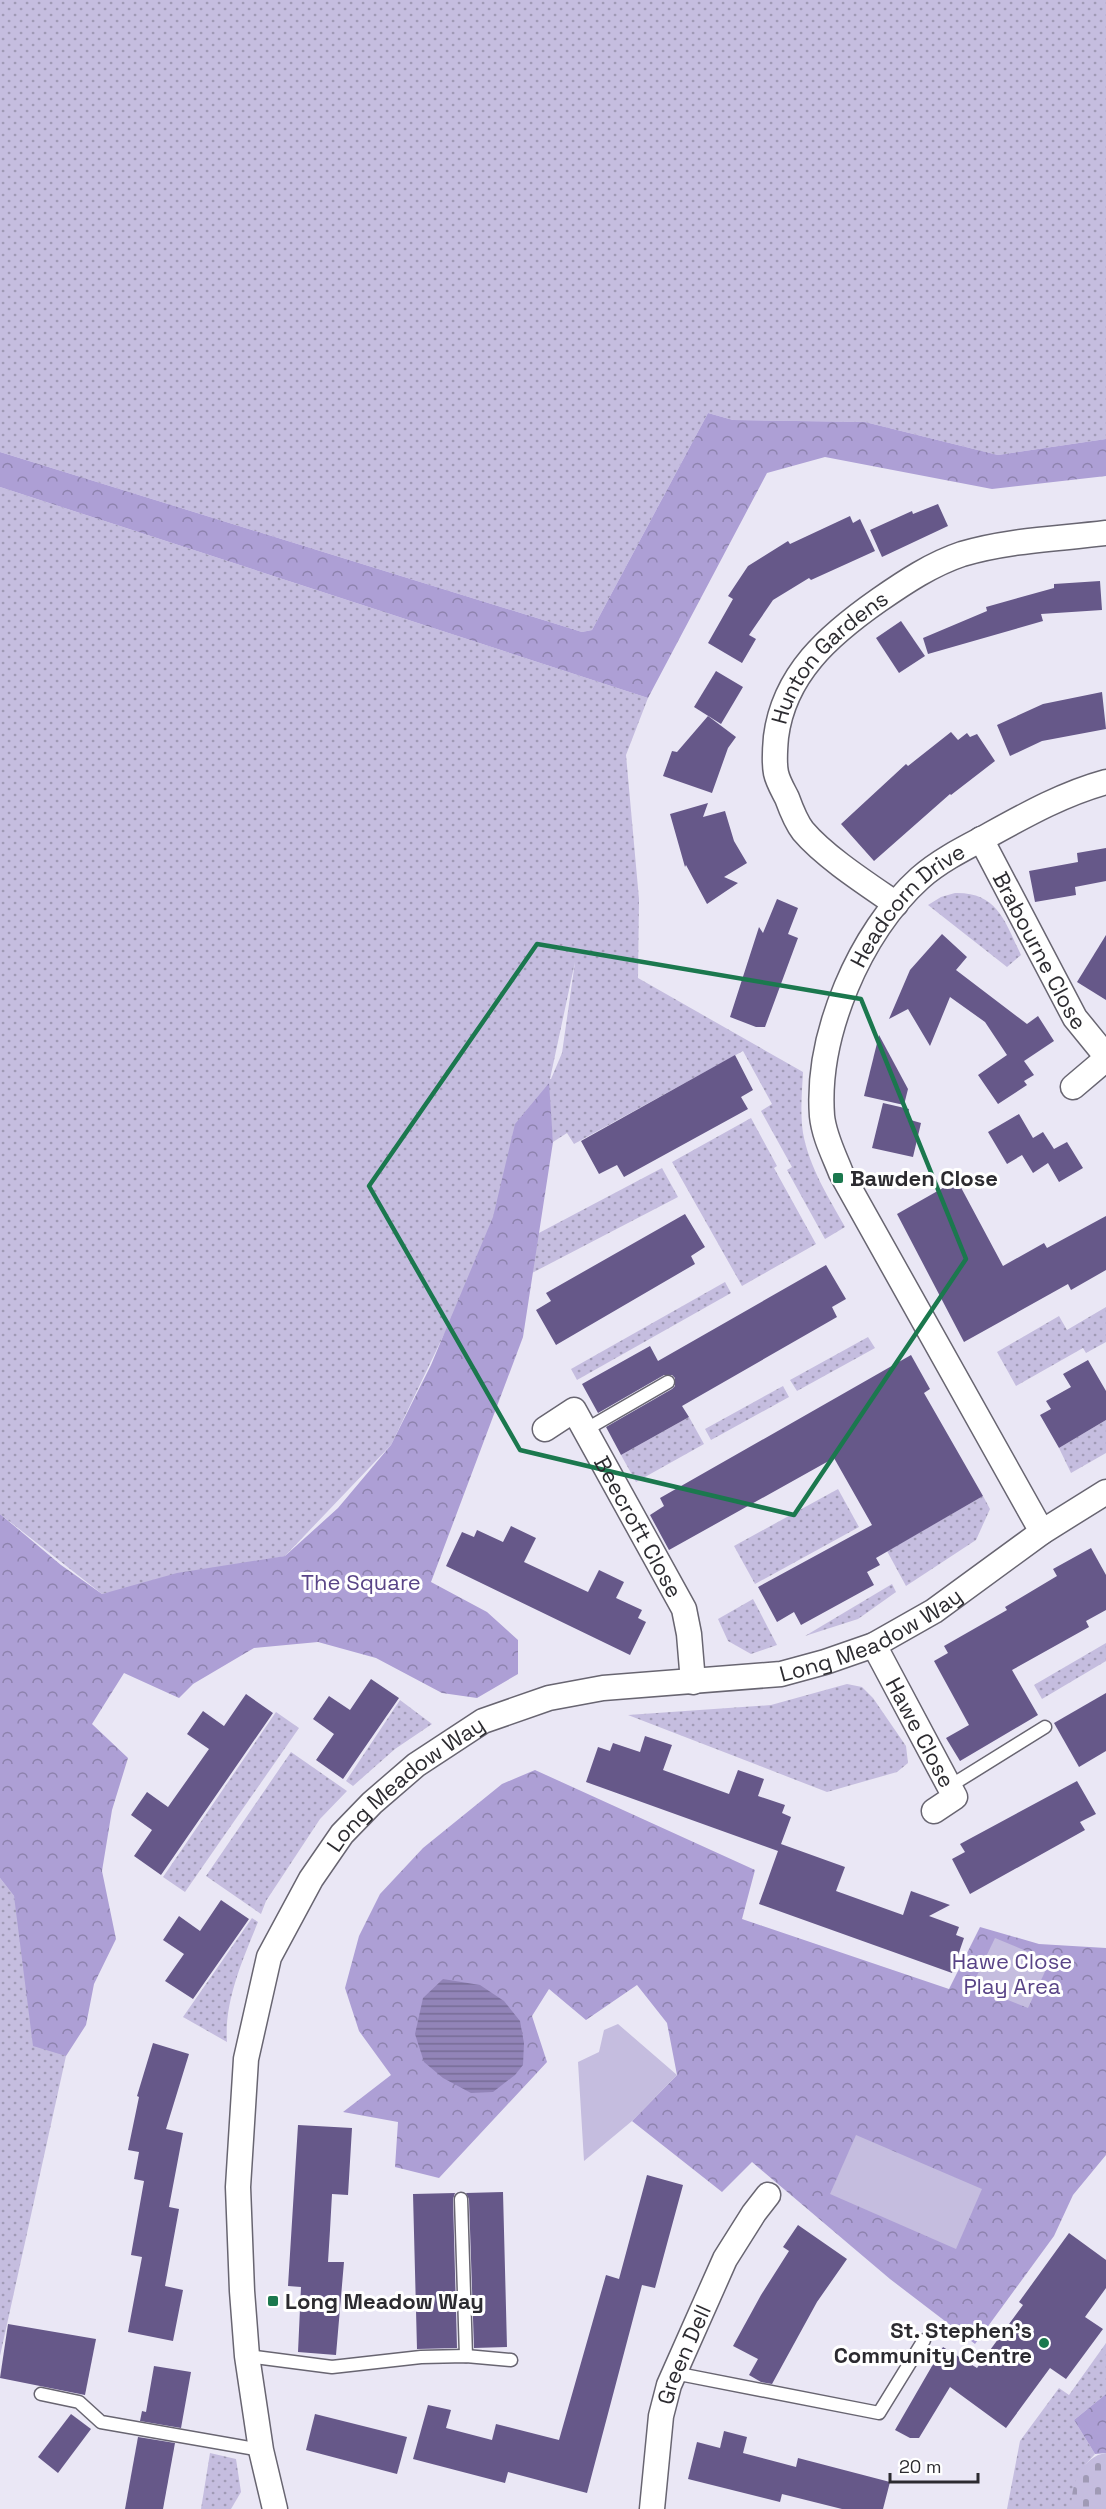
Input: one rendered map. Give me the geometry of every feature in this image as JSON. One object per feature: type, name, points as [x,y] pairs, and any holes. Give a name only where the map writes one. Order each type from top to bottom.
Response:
[{"type":"street","name":"Hunton Gardens","points":[[896,904],[821,847],[802,830],[793,813],[776,772],[775,745],[779,715],[789,689],[802,669],[828,640],[889,594],[942,562],[963,554],[1023,541],[1106,533]]},
{"type":"street","name":"Headcorn Drive","points":[[1042,1532],[841,1173],[822,1118],[823,1077],[844,991],[877,929],[921,877],[981,839],[1068,794],[1106,782]]},
{"type":"street","name":"Brabourne Close","points":[[981,839],[1074,1018],[1106,1058],[1073,1087]]},
{"type":"street","name":"Beecroft Close","points":[[545,1429],[574,1410],[684,1609],[693,1682]]},
{"type":"street","name":"Long Meadow Way","points":[[275,2509],[261,2450],[247,2356],[238,2187],[246,2059],[269,1957],[311,1879],[342,1834],[372,1803],[416,1765],[483,1721],[549,1698],[603,1688],[782,1674],[874,1645],[934,1611],[1042,1532],[1106,1492]]},
{"type":"street","name":"Hawe Close","points":[[874,1645],[955,1797],[934,1811]]},
{"type":"street","name":"Green Dell","points":[[652,2509],[661,2416],[674,2373],[753,2203]]},
{"type":"lane","points":[[585,1430],[668,1382]]},
{"type":"lane","points":[[950,1786],[1045,1727]]},
{"type":"lane","points":[[461,2199],[466,2356]]},
{"type":"lane","points":[[674,2373],[879,2413],[924,2340]]},
{"type":"lane","points":[[247,2356],[332,2367],[421,2356],[466,2356],[511,2360]]},
{"type":"lane","points":[[41,2394],[79,2402],[101,2422],[261,2450]]},
{"type":"highlighted area","points":[[537,944],[861,999],[966,1259],[794,1515],[520,1450],[369,1186]]},
{"type":"green space","points":[[0,0],[1106,0],[1106,439],[998,455],[865,422],[733,420],[708,413],[592,630],[582,632],[0,452]]},
{"type":"green space","points":[[708,413],[733,420],[865,422],[998,455],[1106,439],[1106,476],[992,489],[825,457],[767,473],[648,698],[0,487],[0,452],[582,632],[592,630]]},
{"type":"green space","points":[[0,487],[648,698],[626,755],[639,899],[638,978],[803,1072],[802,1118],[806,1146],[820,1182],[845,1227],[825,1239],[787,1170],[792,1167],[761,1111],[772,1104],[743,1051],[574,1144],[567,1133],[553,1142],[549,1103],[459,1303],[391,1445],[285,1556],[102,1594],[0,1514]],"holes":[[[575,962],[562,1053],[550,1079]]]},
{"type":"green space","points":[[955,893],[970,894],[991,903],[1004,921],[1021,955],[1007,967],[928,905],[941,897]]},
{"type":"green space","name":"The Square","points":[[549,1083],[553,1142],[523,1337],[431,1582],[487,1612],[518,1640],[518,1674],[477,1698],[442,1693],[376,1658],[318,1642],[254,1648],[193,1684],[179,1698],[124,1673],[92,1724],[128,1758],[112,1810],[102,1871],[116,1939],[94,1984],[86,2025],[66,2056],[33,2046],[14,1896],[0,1878],[0,1514],[61,1565],[102,1594],[177,1573],[285,1556],[338,1508],[391,1445],[431,1365],[493,1217],[515,1124]]},
{"type":"green space","points":[[751,1118],[777,1166],[774,1168],[816,1244],[742,1286],[672,1162]]},
{"type":"green space","points":[[662,1168],[678,1197],[532,1273],[537,1234]]},
{"type":"green space","points":[[725,1282],[731,1293],[577,1380],[571,1369]]},
{"type":"green space","points":[[1106,1307],[1106,1342],[1086,1353],[1083,1348],[1016,1386],[997,1352],[1059,1316],[1067,1330]]},
{"type":"green space","points":[[868,1337],[875,1348],[797,1391],[790,1380]]},
{"type":"green space","points":[[783,1386],[789,1397],[711,1440],[705,1429]]},
{"type":"green space","points":[[689,1417],[704,1444],[636,1482],[621,1455]]},
{"type":"green space","points":[[1106,1420],[1106,1453],[1071,1473],[1059,1448]]},
{"type":"green space","points":[[838,1489],[859,1527],[755,1584],[734,1546]]},
{"type":"green space","points":[[983,1496],[990,1509],[976,1540],[906,1586],[887,1551]]},
{"type":"green space","points":[[892,1584],[896,1592],[858,1619],[805,1636]]},
{"type":"green space","points":[[753,1599],[777,1645],[751,1654],[728,1641],[718,1619]]},
{"type":"green space","points":[[1106,1643],[1106,1661],[1042,1699],[1034,1685]]},
{"type":"green space","points":[[847,1684],[862,1687],[873,1698],[906,1746],[908,1763],[897,1772],[827,1792],[628,1715],[771,1705]]},
{"type":"green space","points":[[400,1700],[432,1724],[395,1749],[353,1786],[346,1781]]},
{"type":"green space","points":[[276,1712],[299,1728],[185,1892],[163,1877]]},
{"type":"green space","points":[[291,1752],[347,1791],[320,1819],[266,1901],[261,1914],[206,1876]]},
{"type":"green space","points":[[535,1770],[755,1870],[742,1919],[949,1989],[980,1927],[1039,1944],[1106,1948],[1106,2155],[1073,2195],[1054,2236],[975,2344],[890,2279],[752,2162],[722,2192],[632,2121],[677,2075],[667,2023],[637,1985],[586,2020],[549,1989],[532,2016],[547,2062],[439,2178],[395,2167],[398,2122],[343,2112],[391,2075],[359,2031],[345,1988],[359,1936],[380,1894],[423,1848],[502,1784]]},
{"type":"green space","points":[[0,1878],[14,1896],[66,2056],[0,2356]]},
{"type":"green space","points":[[252,1918],[258,1922],[241,1965],[228,2011],[227,2042],[183,2017]]},
{"type":"green space","name":"Hawe Close Play Area","points":[[995,1938],[1050,1961],[1028,2008],[972,1986]]},
{"type":"green space","points":[[618,2024],[677,2075],[632,2121],[584,2161],[578,2062],[599,2052],[604,2030]]},
{"type":"green space","points":[[856,2135],[982,2189],[956,2249],[830,2194]]},
{"type":"green space","points":[[1106,2343],[1106,2394],[1074,2420],[1095,2454],[1086,2464],[1072,2509],[1007,2509],[1020,2441],[1059,2388],[1069,2395]]},
{"type":"green space","points":[[1106,2394],[1106,2453],[1095,2454],[1074,2420]]},
{"type":"green space","points":[[210,2453],[236,2459],[241,2492],[231,2509],[201,2509]]},
{"type":"green space","points":[[1106,2453],[1106,2509],[1072,2509],[1073,2491],[1079,2474],[1090,2460]]},
{"type":"shaded area","points":[[443,1979],[480,1985],[504,2001],[520,2021],[524,2043],[523,2065],[515,2075],[493,2092],[471,2093],[443,2078],[424,2062],[415,2034],[423,1998]]},
{"type":"building","points":[[938,504],[948,526],[882,557],[870,530],[912,511],[913,514]]},
{"type":"building","points":[[850,516],[853,523],[860,519],[875,551],[811,580],[809,578],[773,600],[749,635],[756,639],[742,663],[708,643],[733,599],[728,596],[748,566],[788,541],[790,544]]},
{"type":"building","points":[[1100,581],[1102,610],[1041,614],[1043,621],[928,654],[923,638],[987,611],[986,607],[1054,588],[1054,584]]},
{"type":"building","points":[[901,621],[925,656],[899,673],[876,638]]},
{"type":"building","points":[[716,671],[743,687],[721,724],[694,707]]},
{"type":"building","points":[[1102,692],[1106,729],[1042,741],[1010,756],[997,725],[1043,704]]},
{"type":"building","points":[[708,716],[736,737],[728,748],[712,793],[663,776],[672,751],[677,752]]},
{"type":"building","points":[[951,732],[958,740],[967,733],[970,737],[977,734],[995,761],[950,794],[874,861],[841,824],[906,764],[908,766]]},
{"type":"building","points":[[708,803],[703,817],[725,811],[734,841],[747,863],[724,877],[738,883],[707,904],[686,865],[685,867],[670,814]]},
{"type":"building","points":[[1106,848],[1106,881],[1075,887],[1076,895],[1035,902],[1029,871],[1078,862],[1077,853]]},
{"type":"building","points":[[777,899],[798,908],[788,934],[798,938],[765,1027],[756,1027],[730,1017],[759,927],[763,933]]},
{"type":"building","points":[[942,934],[967,957],[956,970],[1027,1024],[1038,1016],[1054,1041],[1024,1061],[1034,1075],[1024,1081],[1027,1085],[998,1104],[978,1075],[1007,1055],[985,1022],[950,997],[930,1046],[908,1009],[889,1019],[910,970]]},
{"type":"building","points":[[1106,935],[1106,1000],[1077,982]]},
{"type":"building","points":[[879,1035],[908,1089],[904,1105],[864,1096]]},
{"type":"building","points":[[735,1055],[753,1090],[741,1097],[748,1109],[624,1177],[617,1165],[599,1174],[581,1141]]},
{"type":"building","points":[[883,1103],[909,1109],[907,1119],[921,1123],[913,1157],[872,1148]]},
{"type":"building","points":[[1019,1114],[1033,1138],[1043,1132],[1054,1149],[1067,1142],[1083,1168],[1059,1182],[1048,1163],[1033,1173],[1022,1155],[1007,1164],[988,1132]]},
{"type":"building","points":[[957,1180],[1003,1266],[1044,1243],[1047,1248],[1106,1216],[1106,1270],[1071,1290],[1068,1284],[964,1342],[897,1214]]},
{"type":"building","points":[[685,1214],[705,1247],[691,1256],[695,1264],[556,1345],[536,1310],[551,1301],[546,1293]]},
{"type":"building","points":[[826,1265],[846,1299],[832,1307],[837,1317],[682,1406],[689,1417],[621,1455],[606,1427],[672,1389],[675,1386],[675,1378],[672,1375],[664,1375],[598,1413],[582,1384],[650,1346],[658,1361]]},
{"type":"building","points":[[911,1355],[930,1389],[924,1393],[983,1496],[876,1558],[880,1565],[867,1572],[874,1585],[801,1625],[794,1612],[777,1622],[758,1587],[872,1525],[834,1458],[669,1550],[650,1515],[664,1506],[660,1498]]},
{"type":"building","points":[[1088,1360],[1106,1391],[1106,1420],[1059,1448],[1040,1415],[1051,1409],[1046,1401],[1071,1387],[1063,1374]]},
{"type":"building","points":[[511,1526],[536,1538],[524,1562],[588,1592],[599,1570],[624,1582],[616,1598],[642,1610],[638,1618],[646,1622],[630,1655],[446,1566],[462,1532],[474,1537],[477,1530],[503,1542]]},
{"type":"building","points":[[1091,1548],[1106,1575],[1106,1610],[1086,1621],[1089,1627],[1012,1670],[1038,1715],[960,1761],[946,1738],[969,1725],[934,1661],[948,1653],[944,1646],[1007,1610],[1005,1607],[1057,1576],[1053,1569]]},
{"type":"building","points":[[371,1679],[399,1698],[343,1779],[316,1760],[334,1734],[313,1719],[329,1696],[350,1710]]},
{"type":"building","points":[[1106,1693],[1106,1751],[1079,1767],[1054,1723]]},
{"type":"building","points":[[246,1694],[273,1713],[161,1875],[134,1856],[152,1830],[131,1815],[147,1792],[168,1807],[209,1749],[187,1734],[203,1711],[224,1726]]},
{"type":"building","points":[[645,1736],[672,1745],[663,1770],[729,1794],[738,1770],[764,1779],[758,1796],[785,1805],[782,1813],[791,1817],[781,1844],[845,1867],[836,1891],[903,1915],[911,1891],[950,1905],[929,1916],[959,1927],[956,1935],[964,1938],[952,1973],[759,1904],[778,1851],[586,1782],[598,1747],[610,1751],[613,1743],[640,1752]]},
{"type":"building","points":[[1077,1781],[1096,1814],[1080,1822],[1085,1830],[970,1894],[952,1859],[965,1852],[960,1844]]},
{"type":"building","points":[[221,1900],[249,1919],[193,1999],[165,1981],[184,1954],[163,1940],[179,1916],[200,1931]]},
{"type":"building","points":[[153,2043],[189,2054],[166,2129],[183,2133],[169,2207],[179,2209],[165,2286],[183,2290],[173,2341],[128,2332],[142,2257],[131,2255],[144,2181],[134,2179],[139,2152],[128,2150],[139,2097],[137,2096]]},
{"type":"building","points":[[298,2125],[352,2128],[348,2195],[332,2194],[328,2262],[344,2262],[336,2355],[298,2352],[301,2287],[288,2286]]},
{"type":"building","points":[[647,2175],[683,2185],[655,2288],[642,2285],[587,2493],[508,2472],[505,2483],[413,2459],[428,2405],[451,2410],[446,2428],[492,2440],[496,2424],[559,2440],[606,2275],[619,2279]]},
{"type":"building","points":[[503,2192],[507,2347],[474,2348],[469,2199],[466,2193]]},
{"type":"building","points":[[455,2193],[453,2199],[457,2348],[417,2349],[413,2194]]},
{"type":"building","points":[[798,2225],[847,2259],[817,2302],[772,2384],[761,2382],[749,2375],[758,2359],[733,2346],[789,2251],[783,2247]]},
{"type":"building","name":"St. Stephen's Community Centre","points":[[1069,2233],[1106,2260],[1106,2288],[1085,2317],[1103,2329],[1066,2379],[1050,2368],[1006,2428],[950,2387],[919,2438],[910,2438],[895,2430],[943,2347],[977,2368],[1023,2305],[1019,2302]]},
{"type":"building","points":[[8,2324],[96,2339],[85,2395],[0,2378]]},
{"type":"building","points":[[154,2366],[191,2372],[181,2428],[140,2421],[142,2411],[146,2412]]},
{"type":"building","points":[[71,2414],[91,2429],[58,2473],[38,2457]]},
{"type":"building","points":[[315,2414],[407,2437],[397,2474],[306,2450]]},
{"type":"building","points":[[724,2431],[747,2437],[743,2453],[796,2467],[798,2458],[890,2482],[883,2509],[842,2509],[782,2494],[780,2502],[688,2479],[697,2442],[720,2448]]},
{"type":"building","points":[[138,2437],[175,2443],[163,2509],[125,2509]]},
{"type":"place","name":"Bawden Close","points":[[838,1178]]},
{"type":"place","name":"Long Meadow Way","points":[[273,2301]]},
{"type":"place","name":"St. Stephen's Community Centre","points":[[1044,2343]]}]
